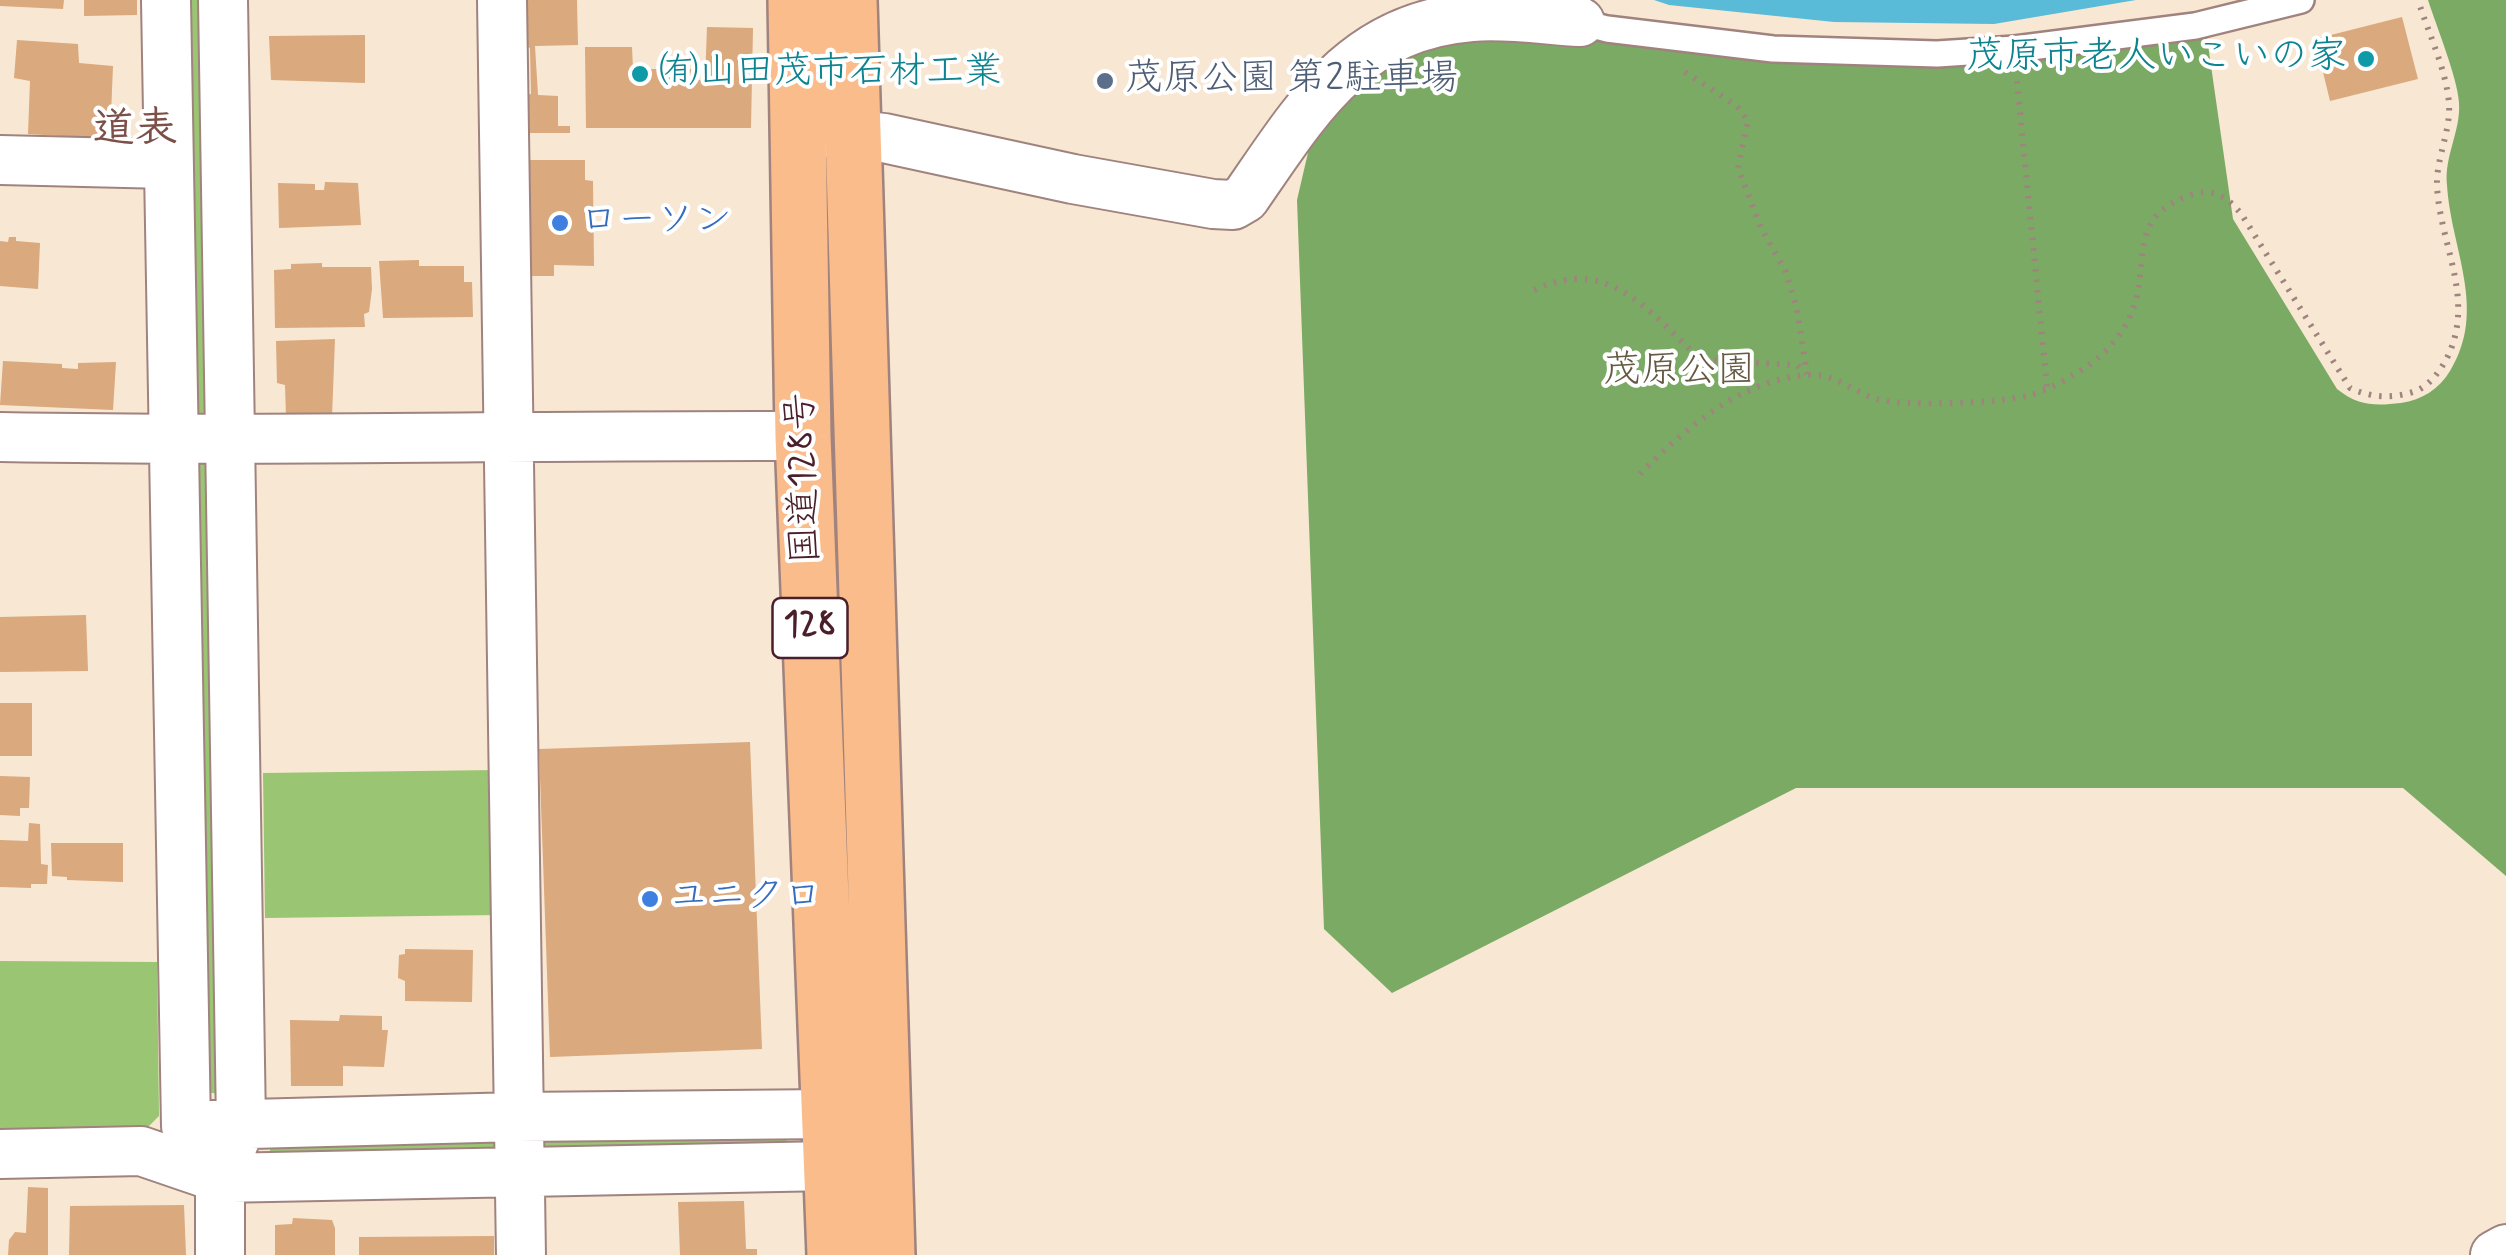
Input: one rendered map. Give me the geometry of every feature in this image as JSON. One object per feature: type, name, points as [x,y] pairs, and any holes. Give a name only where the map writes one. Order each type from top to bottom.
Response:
[{"type":"highway","name":"国道128号","points":[[796,0],[803,436],[835,1255]]},
{"type":"highway","name":"国道128号","points":[[849,0],[887,1255]]},
{"type":"street","points":[[166,0],[186,1126],[220,1178]]},
{"type":"street","points":[[220,1255],[220,1178],[241,1124],[223,0]]},
{"type":"street","points":[[502,0],[521,1255]]},
{"type":"street","points":[[799,130],[884,138],[1072,179],[1233,205],[1245,198],[1306,109],[1336,76],[1368,50],[1407,31],[1441,21],[1582,11]]},
{"type":"street","points":[[0,160],[167,164]]},
{"type":"street","points":[[0,438],[231,442],[506,436],[803,436]]},
{"type":"street","points":[[141,1151],[186,1126],[518,1117],[881,1142]]},
{"type":"street","points":[[0,1154],[141,1151],[220,1178],[519,1174],[829,1140]]},
{"type":"street","points":[[2495,1255],[2506,1249]]},
{"type":"lane","points":[[1582,11],[1674,37],[1773,49],[1862,54],[2014,50],[2195,26],[2301,0]]},
{"type":"path","points":[[1640,474],[1672,442],[1740,394],[1807,374],[1838,379],[1880,400],[1906,402],[2029,396],[2074,375],[2102,356],[2131,314],[2145,232],[2156,214],[2176,200],[2197,193],[2217,193],[2232,202],[2350,388],[2368,397],[2396,396],[2421,389],[2440,372],[2452,348],[2459,291],[2437,189],[2449,105],[2418,0]]},
{"type":"path","points":[[1674,37],[1670,58],[1676,66],[1736,106],[1748,121],[1738,168],[1790,284],[1807,374]]},
{"type":"path","points":[[2014,50],[2047,387]]},
{"type":"path","points":[[1534,290],[1556,280],[1587,278],[1638,300],[1701,360],[1796,366],[1807,374]]},
{"type":"green space","points":[[185,0],[208,0],[215,416],[190,416]]},
{"type":"green space","name":"茂原公園","points":[[2428,0],[2506,0],[2506,876],[2403,788],[1796,788],[1392,993],[1324,929],[1297,200],[1317,114],[1372,63],[1465,28],[1585,35],[1744,57],[2206,31],[2233,219],[2337,389],[2360,402],[2392,404],[2416,399],[2441,383],[2461,348],[2466,325],[2464,279],[2447,185],[2458,124],[2458,93]]},
{"type":"green space","points":[[207,460],[221,1094],[204,1092],[193,464]]},
{"type":"green space","points":[[497,770],[500,915],[265,918],[263,773]]},
{"type":"green space","points":[[0,961],[157,962],[159,1116],[136,1139],[0,1140]]},
{"type":"green space","points":[[496,1138],[497,1151],[270,1155],[270,1145]]},
{"type":"green space","points":[[535,1138],[787,1138],[787,1145],[545,1157]]},
{"type":"water","points":[[1654,0],[2136,0],[1994,24],[1834,22],[1669,5]]},
{"type":"building","points":[[0,0],[64,0],[63,9],[0,6]]},
{"type":"building","points":[[84,0],[137,0],[137,15],[84,16]]},
{"type":"building","points":[[523,0],[577,0],[578,45],[535,46],[538,95],[558,96],[558,126],[570,126],[570,133],[523,133],[524,95],[531,94]]},
{"type":"building","name":"茂原市老人いこいの家","points":[[2402,17],[2418,79],[2330,101],[2315,39]]},
{"type":"building","name":"㈲山田茂市石材工業","points":[[707,27],[753,28],[751,128],[586,128],[585,47],[632,47],[633,69],[694,69],[695,79],[705,81]]},
{"type":"building","points":[[365,35],[365,83],[271,80],[269,36]]},
{"type":"building","points":[[17,40],[78,44],[79,63],[113,66],[110,139],[28,134],[30,81],[14,78]]},
{"type":"building","name":"ローソン","points":[[525,160],[585,160],[585,180],[593,181],[594,266],[554,265],[554,276],[529,276]]},
{"type":"building","points":[[325,182],[358,183],[361,225],[279,228],[278,183],[315,184],[315,190],[324,190]]},
{"type":"building","points":[[9,237],[40,243],[38,289],[0,286],[0,241],[8,242]]},
{"type":"building","points":[[419,260],[419,266],[464,266],[464,282],[472,282],[473,317],[383,318],[379,261]]},
{"type":"building","points":[[322,263],[322,267],[371,267],[372,289],[369,312],[364,314],[365,327],[275,328],[274,270],[291,269],[291,264]]},
{"type":"building","points":[[335,339],[332,417],[286,417],[285,385],[277,383],[276,341]]},
{"type":"building","points":[[3,361],[62,364],[62,368],[78,369],[78,363],[116,362],[113,410],[0,405]]},
{"type":"building","points":[[86,615],[88,671],[0,672],[0,617]]},
{"type":"building","points":[[0,703],[32,703],[32,756],[0,756]]},
{"type":"building","name":"ユニクロ","points":[[750,742],[762,1049],[550,1057],[539,749]]},
{"type":"building","points":[[0,776],[30,777],[29,808],[20,808],[20,816],[0,815]]},
{"type":"building","points":[[29,823],[40,824],[41,864],[48,865],[47,884],[0,887],[0,840],[28,841]]},
{"type":"building","points":[[51,843],[123,843],[123,882],[52,876]]},
{"type":"building","points":[[405,949],[473,950],[472,1002],[405,1001],[405,981],[398,978],[399,955],[405,954]]},
{"type":"building","points":[[340,1015],[382,1016],[382,1030],[388,1030],[384,1067],[343,1066],[343,1086],[291,1086],[290,1020],[339,1021]]},
{"type":"building","points":[[28,1187],[48,1188],[48,1255],[8,1255],[9,1240],[15,1232],[26,1233]]},
{"type":"building","points":[[744,1201],[746,1249],[757,1249],[757,1255],[680,1255],[678,1202]]},
{"type":"building","points":[[184,1205],[186,1255],[69,1255],[70,1206]]},
{"type":"building","points":[[293,1218],[332,1220],[335,1255],[275,1255],[275,1225],[292,1224]]},
{"type":"building","points":[[494,1236],[494,1255],[359,1255],[359,1237]]},
{"type":"place","name":"茂原市老人いこいの家","points":[[2366,59]]},
{"type":"place","name":"㈲山田茂市石材工業","points":[[640,74]]},
{"type":"place","name":"茂原公園 第2駐車場","points":[[1105,81]]},
{"type":"place","name":"ローソン","points":[[560,223]]},
{"type":"place","name":"ユニクロ","points":[[650,899]]},
{"type":"district","name":"道表","points":[[135,132]]}]
